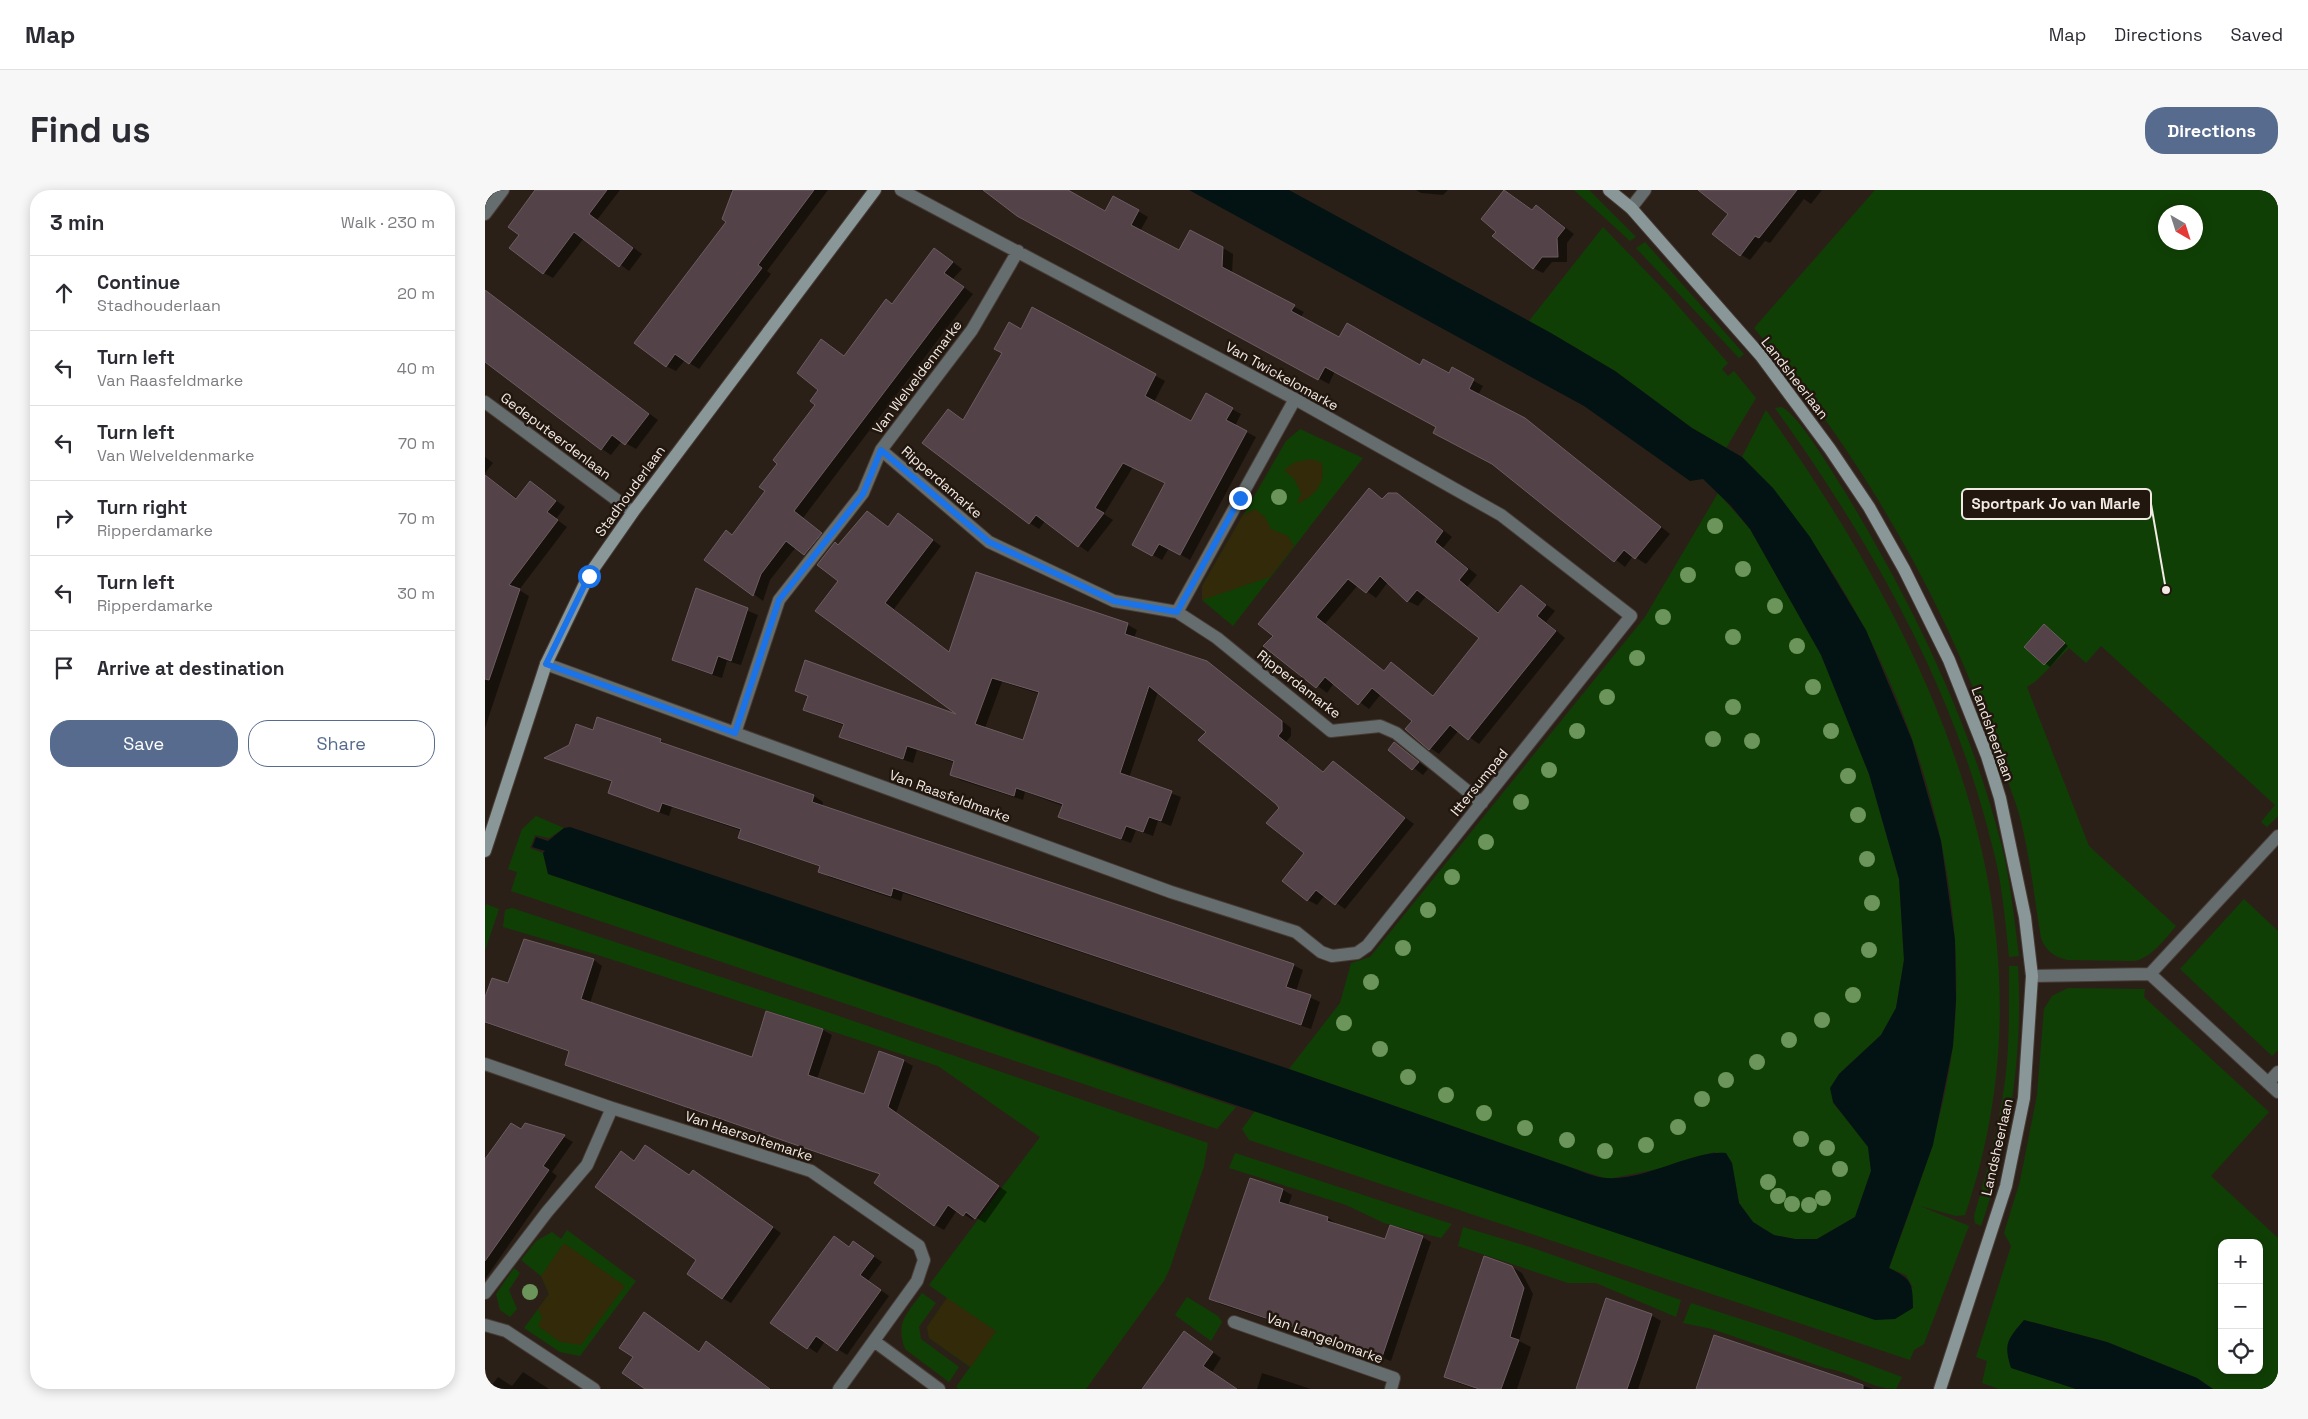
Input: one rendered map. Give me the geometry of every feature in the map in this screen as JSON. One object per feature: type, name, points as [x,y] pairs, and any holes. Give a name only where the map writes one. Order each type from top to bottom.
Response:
[{"type":"street","points":[[485,214],[503,190]]},
{"type":"street","name":"Stadhouderlaan","points":[[485,851],[546,664],[589,576],[633,512],[875,190]]},
{"type":"street","name":"Van Twickelomarke","points":[[901,190],[1295,400],[1501,515],[1631,616]]},
{"type":"street","name":"Landsheerlaan","points":[[1609,190],[1631,208],[1761,356],[1799,406],[1869,507],[1908,577],[1949,660],[1987,756],[2001,798],[2025,917],[2031,976],[2024,1098],[2006,1186],[1940,1389]]},
{"type":"street","points":[[1631,208],[1645,190]]},
{"type":"street","name":"Van Welveldenmarke","points":[[735,733],[779,600],[863,494],[881,450],[973,330],[1018,251]]},
{"type":"street","points":[[1177,612],[1295,400]]},
{"type":"street","name":"Gedeputeerdenlaan","points":[[485,402],[633,512]]},
{"type":"street","name":"Ripperdamarke","points":[[881,450],[989,542],[1114,601],[1177,612],[1217,638],[1331,731],[1380,726],[1396,733],[1482,803]]},
{"type":"street","name":"Ittersumpad","points":[[1343,956],[1357,953],[1367,946],[1631,616]]},
{"type":"street","name":"Van Raasfeldmarke","points":[[546,664],[1171,892],[1296,932],[1321,952],[1332,956],[1343,956]]},
{"type":"street","points":[[2150,974],[2278,836]]},
{"type":"street","points":[[2031,976],[2150,974],[2278,1092]]},
{"type":"street","name":"Van Haersoltemarke","points":[[485,1064],[612,1108],[811,1172],[919,1246],[924,1260],[917,1281],[839,1389]]},
{"type":"street","points":[[2268,1083],[2278,1072]]},
{"type":"street","points":[[485,1293],[547,1212],[587,1165],[612,1108]]},
{"type":"street","name":"Van Langelomarke","points":[[1235,1322],[1394,1378],[1391,1389]]},
{"type":"street","points":[[485,1325],[506,1331],[594,1389]]},
{"type":"street","points":[[874,1341],[939,1389]]},
{"type":"green space","points":[[1574,190],[1589,190],[1636,237],[1630,241]]},
{"type":"green space","points":[[1875,190],[2278,190],[2278,816],[2267,827],[2261,822],[2275,805],[2101,646],[2086,663],[2069,648],[2036,681],[2027,687],[2089,846],[2176,926],[2158,947],[2141,959],[2135,961],[2068,960],[2055,955],[2045,946],[2041,938],[2028,857],[2018,811],[1977,696],[1925,584],[1896,530],[1864,477],[1793,376],[1754,328]]},
{"type":"green space","points":[[1603,227],[1665,291],[1728,363],[1722,369],[1728,376],[1734,371],[1756,398],[1726,448],[1692,428],[1615,371],[1529,321]]},
{"type":"green space","points":[[1645,242],[1744,354],[1739,358],[1636,248]]},
{"type":"green space","points":[[1782,407],[1798,422],[1816,446],[1845,492],[1916,620],[1937,664],[1956,709],[1989,800],[2005,861],[2019,956],[2009,957],[2001,886],[1992,845],[1975,786],[1955,728],[1931,672],[1905,616],[1875,562],[1810,458],[1775,408]]},
{"type":"green space","points":[[1766,410],[1827,500],[1882,594],[1929,691],[1966,791],[1990,894],[2000,999],[1992,1106],[1965,1215],[1956,1216],[1920,1206],[1969,1226],[1924,1344],[1914,1350],[1910,1360],[1249,1140],[1242,1129],[1255,1111],[1913,1288],[1906,1275],[1889,1268],[1928,1158],[1949,1073],[1953,1044],[1956,967],[1949,888],[1933,808],[1909,729],[1876,652],[1837,580],[1792,515],[1742,457]]},
{"type":"green space","points":[[1300,429],[1363,458],[1233,626],[1202,600],[1202,586],[1286,441]]},
{"type":"green space","points":[[1718,493],[1750,529],[1822,655],[1869,774],[1899,879],[1904,960],[1896,1008],[1881,1035],[1839,1074],[1833,1103],[1868,1146],[1871,1171],[1855,1217],[1817,1239],[1795,1239],[1774,1235],[1753,1222],[1739,1203],[1732,1163],[1714,1152],[1672,1166],[1608,1179],[1289,1069],[1340,1003],[1351,963],[1370,957],[1645,617]]},
{"type":"green space","points":[[536,816],[564,828],[549,838],[535,835],[530,848],[543,853],[548,874],[1236,1107],[1217,1129],[511,891],[517,872],[508,869],[522,829]]},
{"type":"green space","points":[[2244,899],[2278,931],[2278,1050],[2272,1056],[2180,969]]},
{"type":"green space","points":[[486,904],[499,909],[485,951],[485,907]]},
{"type":"green space","points":[[512,908],[833,1014],[1208,1143],[1204,1166],[1164,1281],[1086,1389],[959,1389],[956,1387],[970,1367],[929,1338],[927,1327],[947,1298],[929,1285],[1040,1137],[938,1066],[598,955],[503,927],[505,910]]},
{"type":"green space","points":[[2009,966],[2018,966],[2019,999],[2016,1065],[2007,1131],[2000,1163],[1981,1226],[1975,1223],[1974,1216],[1996,1132],[2007,1067]]},
{"type":"green space","points":[[2068,988],[2145,989],[2144,997],[2269,1112],[2211,1176],[2278,1238],[2278,1389],[2213,1389],[2197,1378],[2107,1342],[2024,1320],[2011,1367],[2076,1389],[1999,1389],[1982,1383],[1987,1361],[1976,1357],[2011,1246],[2004,1233],[2020,1181],[2037,1095],[2044,1009],[2052,996]]},
{"type":"green space","points":[[1235,1153],[1452,1224],[1441,1238],[1384,1223],[1346,1205],[1229,1168]]},
{"type":"green space","points":[[1463,1227],[1530,1247],[1681,1300],[1676,1317],[1596,1283],[1568,1283],[1458,1246]]},
{"type":"green space","points":[[567,1230],[636,1281],[580,1356],[560,1352],[524,1328],[549,1294],[541,1276],[521,1260],[536,1241],[552,1232],[561,1239]]},
{"type":"green space","points":[[514,1268],[520,1273],[509,1290],[517,1309],[510,1317],[500,1310],[496,1294]]},
{"type":"green space","points":[[922,1293],[936,1303],[919,1327],[921,1339],[959,1367],[949,1382],[905,1349],[902,1340],[901,1332],[904,1319]]},
{"type":"green space","points":[[1187,1297],[1218,1316],[1222,1322],[1211,1341],[1175,1315]]},
{"type":"green space","points":[[1691,1303],[1784,1333],[1902,1377],[1896,1389],[1878,1386],[1712,1329],[1683,1323]]},
{"type":"sand","points":[[1311,459],[1321,462],[1323,476],[1314,493],[1297,504],[1301,493],[1294,479],[1284,470],[1295,462]]},
{"type":"sand","points":[[1255,509],[1265,517],[1271,529],[1288,536],[1294,546],[1270,577],[1202,600],[1202,586],[1243,515]]},
{"type":"sand","points":[[564,1243],[625,1286],[581,1345],[560,1342],[538,1326],[542,1318],[538,1309],[549,1294],[541,1276]]},
{"type":"sand","points":[[947,1298],[996,1331],[971,1367],[929,1338],[927,1327]]},
{"type":"shaded area","points":[[1189,190],[1289,190],[1551,333],[1615,371],[1692,428],[1742,457],[1773,488],[1810,537],[1866,630],[1912,740],[1941,841],[1955,940],[1956,1000],[1953,1046],[1933,1145],[1889,1268],[1902,1275],[1909,1282],[1913,1308],[1895,1319],[1875,1320],[548,874],[543,853],[545,851],[532,847],[536,837],[548,841],[564,828],[570,827],[1289,1069],[1592,1175],[1603,1178],[1622,1178],[1653,1171],[1698,1156],[1726,1153],[1732,1163],[1739,1203],[1753,1222],[1774,1235],[1795,1239],[1817,1239],[1855,1217],[1871,1171],[1868,1147],[1833,1102],[1830,1088],[1839,1074],[1881,1035],[1896,1008],[1904,960],[1899,879],[1869,774],[1821,655],[1750,529],[1731,506],[1703,479],[1690,481],[1584,406]]},
{"type":"shaded area","points":[[2024,1320],[2107,1342],[2197,1378],[2213,1389],[2076,1389],[2011,1368],[2007,1347],[2014,1332]]},
{"type":"building","points":[[535,190],[607,190],[589,214],[633,248],[619,267],[574,232],[543,274],[509,248],[519,235],[508,227]]},
{"type":"building","points":[[733,190],[814,190],[758,265],[762,268],[689,364],[675,354],[666,367],[634,343],[726,222],[722,219]]},
{"type":"building","points":[[983,190],[1068,190],[1105,211],[1113,196],[1139,210],[1131,225],[1179,250],[1190,230],[1223,247],[1222,267],[1295,305],[1291,311],[1339,337],[1347,323],[1420,365],[1423,359],[1449,373],[1452,367],[1474,379],[1469,389],[1525,418],[1661,527],[1635,559],[1624,550],[1614,562],[1492,464],[1433,433],[1436,427],[1325,367],[1318,380],[1017,216]]},
{"type":"building","points":[[1504,190],[1532,210],[1536,205],[1565,228],[1557,238],[1558,257],[1542,257],[1533,269],[1492,236],[1496,232],[1481,219]]},
{"type":"building","points":[[1698,190],[1797,190],[1759,238],[1755,236],[1740,256],[1712,234],[1728,214]]},
{"type":"building","points":[[934,248],[953,262],[944,273],[964,287],[794,511],[822,533],[804,555],[786,541],[761,574],[753,596],[704,560],[726,530],[732,535],[765,491],[759,487],[777,464],[773,460],[815,405],[810,401],[818,390],[797,373],[821,339],[844,356],[886,299],[892,304]]},
{"type":"building","points":[[485,290],[649,414],[625,445],[612,435],[601,450],[485,362]]},
{"type":"building","points":[[1032,307],[1156,374],[1145,396],[1191,421],[1206,393],[1233,408],[1226,420],[1247,431],[1180,555],[1159,544],[1152,556],[1132,545],[1165,483],[1123,463],[1095,508],[1104,513],[1078,547],[1036,515],[1029,524],[922,443],[948,409],[963,420],[1002,353],[994,349],[1009,322],[1021,329]]},
{"type":"building","points":[[485,475],[516,499],[530,481],[556,501],[547,512],[558,520],[509,585],[520,589],[489,680],[485,679]]},
{"type":"building","points":[[1369,488],[1382,499],[1388,493],[1397,493],[1443,531],[1435,542],[1468,569],[1459,580],[1498,613],[1521,585],[1546,605],[1537,616],[1556,631],[1468,740],[1450,725],[1429,750],[1405,729],[1412,721],[1372,688],[1358,705],[1325,677],[1316,688],[1263,646],[1273,636],[1258,624]],"holes":[[[1380,576],[1407,602],[1417,590],[1479,638],[1433,696],[1391,662],[1384,671],[1316,617],[1348,579],[1366,593]]]},
{"type":"building","points":[[867,511],[888,527],[898,513],[933,540],[885,603],[949,652],[976,572],[1128,623],[1125,634],[1207,661],[1282,721],[1282,731],[1278,736],[1323,772],[1333,761],[1405,818],[1335,905],[1316,890],[1307,901],[1282,881],[1304,853],[1266,823],[1279,808],[1198,740],[1206,732],[1149,686],[1120,773],[1172,791],[1161,821],[1149,817],[1143,832],[1126,826],[1121,839],[1058,817],[1063,804],[1016,788],[1014,796],[950,775],[954,761],[907,746],[903,759],[839,737],[844,724],[803,710],[808,696],[795,691],[805,660],[956,714],[815,611],[838,581],[817,565],[835,542],[838,545]],"holes":[[[992,678],[1039,692],[1023,740],[975,724]]]},
{"type":"building","points":[[696,588],[748,608],[731,661],[718,656],[712,674],[672,660]]},
{"type":"building","points":[[2044,624],[2065,643],[2044,665],[2024,647]]},
{"type":"building","points":[[597,717],[661,739],[660,742],[814,795],[812,802],[1294,964],[1286,987],[1311,995],[1301,1025],[893,888],[891,896],[818,872],[820,866],[738,838],[741,829],[662,803],[659,812],[608,793],[612,781],[544,758],[569,745],[576,724],[593,730]]},
{"type":"building","points":[[1394,742],[1419,762],[1412,770],[1388,750]]},
{"type":"building","points":[[524,939],[594,959],[581,999],[752,1057],[766,1011],[823,1029],[808,1075],[864,1094],[879,1051],[904,1060],[888,1107],[999,1186],[975,1219],[966,1212],[963,1216],[948,1205],[934,1226],[874,1183],[880,1174],[565,1065],[569,1051],[485,1022],[485,997],[492,978],[508,983]]},
{"type":"building","points":[[511,1123],[521,1129],[525,1123],[565,1135],[543,1166],[549,1170],[485,1261],[485,1159]]},
{"type":"building","points":[[645,1145],[689,1175],[693,1170],[773,1227],[722,1299],[687,1274],[696,1260],[595,1187],[621,1151],[634,1161]]},
{"type":"building","points":[[1250,1178],[1283,1189],[1279,1202],[1328,1217],[1327,1221],[1385,1239],[1390,1225],[1423,1236],[1382,1357],[1209,1299]]},
{"type":"building","points":[[834,1236],[849,1247],[853,1241],[874,1256],[860,1275],[881,1290],[837,1351],[816,1336],[807,1349],[770,1323]]},
{"type":"building","points":[[1484,1256],[1512,1266],[1524,1288],[1510,1337],[1519,1340],[1501,1389],[1479,1389],[1444,1377]]},
{"type":"building","points":[[1606,1298],[1652,1314],[1638,1358],[1627,1389],[1576,1389]]},
{"type":"building","points":[[644,1312],[699,1352],[706,1341],[770,1389],[645,1389],[622,1373],[633,1357],[619,1348]]},
{"type":"building","points":[[1184,1331],[1213,1352],[1203,1366],[1237,1389],[1142,1389]]},
{"type":"building","points":[[1714,1335],[1863,1385],[1863,1389],[1696,1389]]},
{"type":"place","name":"Sportpark Jo van Marle","points":[[2166,590]]},
{"type":"route","points":[[589,576],[546,664],[735,733],[779,600],[863,494],[881,450],[989,542],[1114,601],[1177,612],[1240,498]]}]
